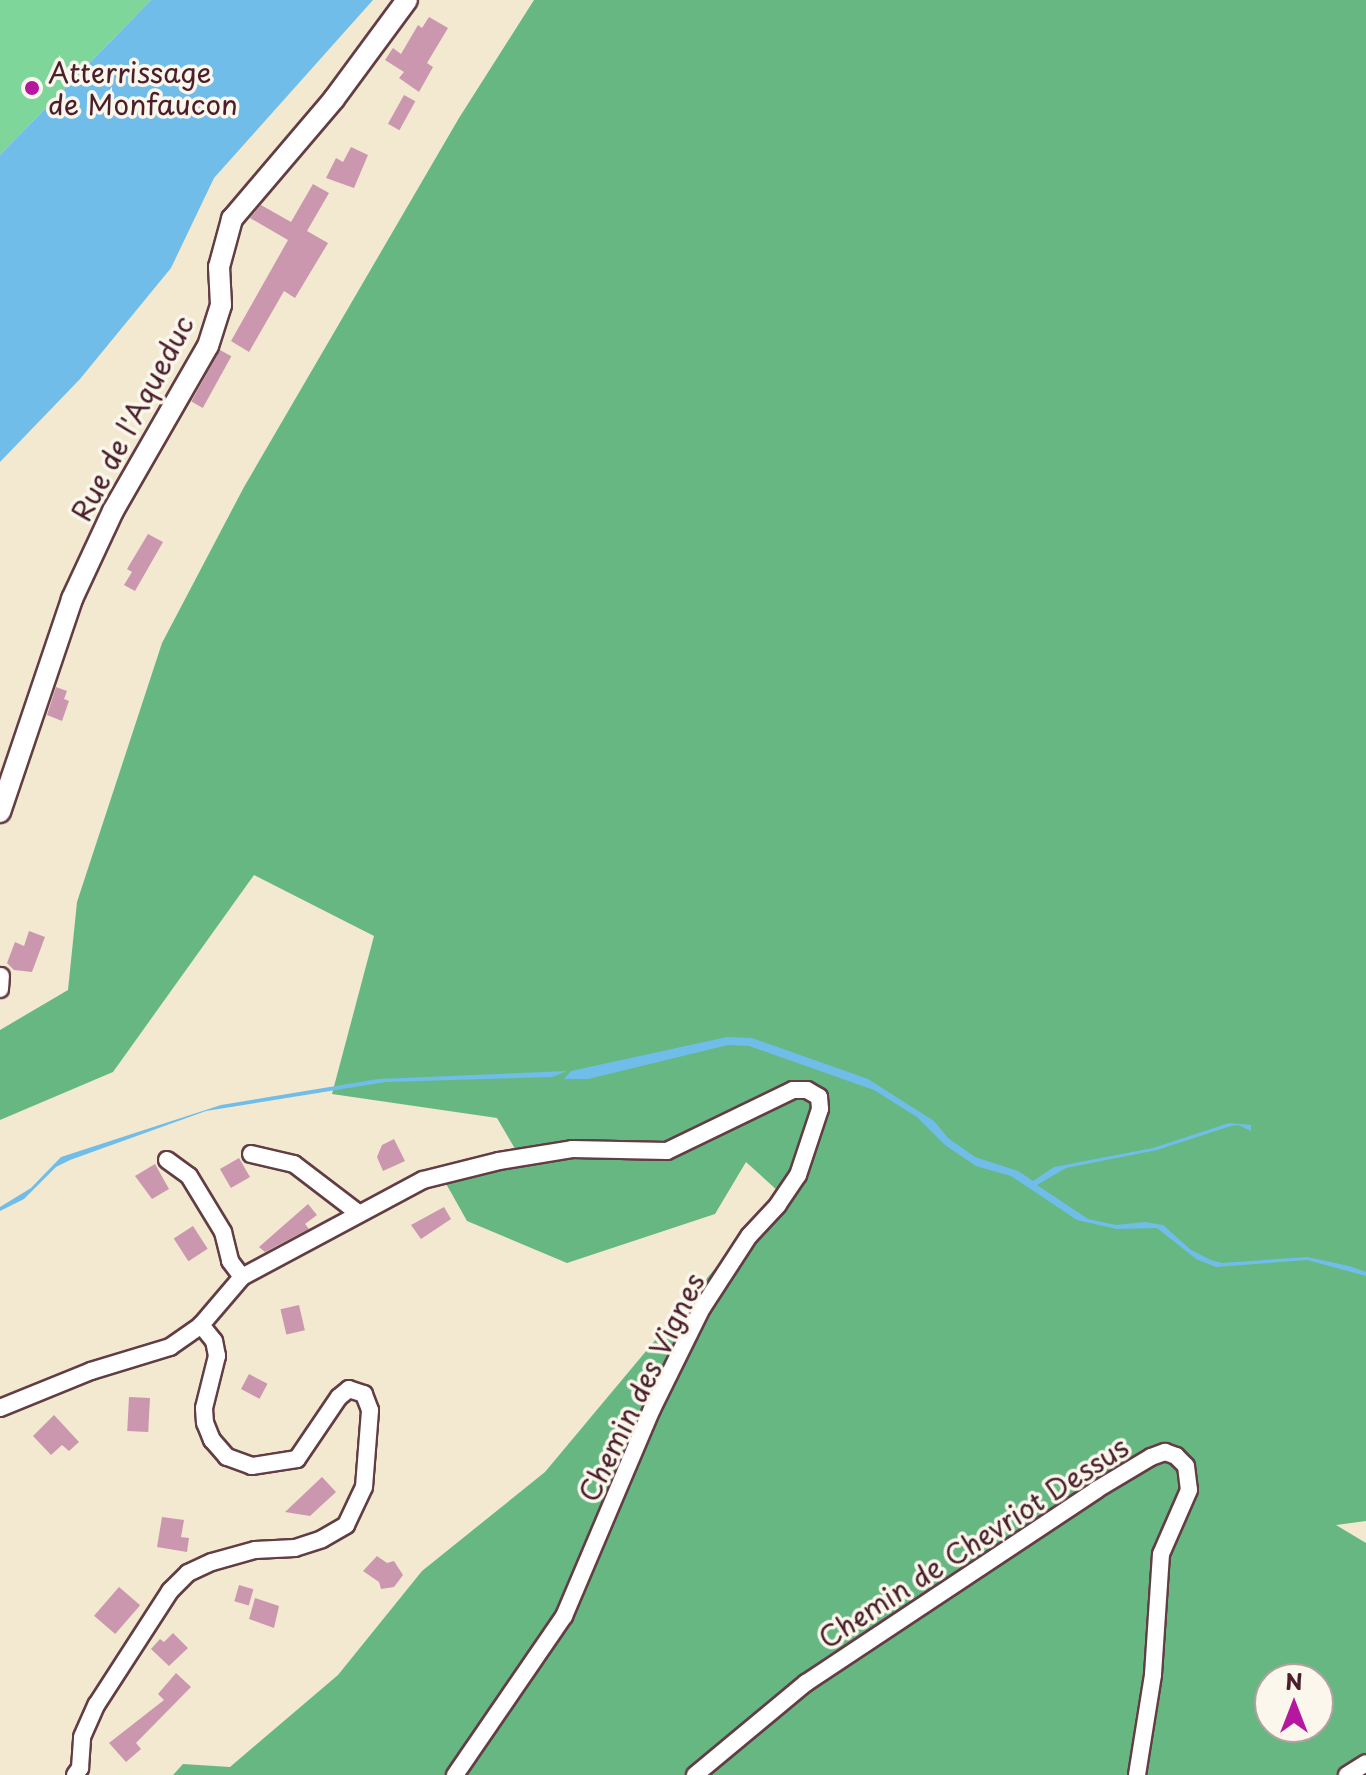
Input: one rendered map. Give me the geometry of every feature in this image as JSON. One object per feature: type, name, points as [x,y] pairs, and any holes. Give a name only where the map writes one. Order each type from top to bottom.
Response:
[{"type":"street","name":"Rue de l'Aqueduc","points":[[0,812],[72,599],[113,511],[208,346],[221,305],[219,267],[232,219],[334,99],[407,0]]},
{"type":"street","name":"Chemin des Vignes","points":[[0,1408],[91,1371],[170,1347],[201,1325],[242,1277],[423,1180],[448,1172],[572,1149],[667,1151],[696,1140],[777,1096],[807,1090],[819,1097],[820,1109],[798,1175],[778,1205],[749,1236],[702,1308],[652,1409],[564,1616],[455,1775]]},
{"type":"street","points":[[251,1154],[294,1164],[358,1213]]},
{"type":"street","points":[[167,1160],[189,1176],[223,1232],[230,1261],[242,1277]]},
{"type":"street","points":[[75,1775],[82,1737],[97,1704],[170,1591],[188,1573],[255,1550],[295,1548],[322,1539],[346,1525],[364,1487],[370,1410],[364,1394],[349,1389],[339,1397],[297,1459],[252,1466],[227,1457],[212,1440],[205,1423],[204,1408],[217,1356],[214,1341],[201,1325]]},
{"type":"street","name":"Chemin de Chevriot Dessus","points":[[695,1775],[806,1683],[1096,1490],[1165,1452],[1186,1466],[1189,1490],[1161,1554],[1153,1675],[1137,1775]]},
{"type":"street","points":[[81,1753],[90,1775]]},
{"type":"street","points":[[1347,1775],[1366,1763]]},
{"type":"green space","name":"Atterrissage de Monfaucon","points":[[0,0],[151,0],[0,155]]},
{"type":"green space","points":[[534,0],[1366,0],[1366,1521],[1336,1525],[1366,1543],[1366,1761],[1342,1775],[173,1775],[183,1764],[230,1767],[338,1675],[422,1571],[545,1472],[779,1192],[746,1162],[715,1214],[567,1263],[467,1221],[444,1180],[518,1154],[497,1118],[332,1094],[374,936],[254,875],[113,1072],[0,1120],[0,1030],[68,990],[77,902],[162,643],[244,487],[459,118]]},
{"type":"water","points":[[151,0],[373,0],[214,178],[171,268],[80,379],[0,462],[0,155]]},
{"type":"water","points":[[727,1037],[752,1038],[868,1079],[934,1121],[948,1138],[975,1157],[1018,1171],[1033,1181],[1054,1167],[1153,1148],[1229,1123],[1251,1125],[1251,1131],[1238,1125],[1231,1126],[1157,1150],[1066,1168],[1037,1185],[1088,1219],[1116,1225],[1145,1222],[1163,1225],[1191,1250],[1211,1260],[1222,1263],[1307,1257],[1349,1266],[1366,1272],[1366,1276],[1307,1260],[1216,1267],[1196,1259],[1157,1228],[1117,1229],[1077,1220],[1011,1176],[976,1166],[945,1145],[917,1117],[874,1090],[749,1046],[728,1045],[588,1079],[564,1079],[571,1071]]},
{"type":"water","points":[[567,1071],[552,1077],[386,1082],[206,1111],[70,1160],[56,1167],[24,1199],[0,1211],[0,1207],[31,1188],[61,1157],[221,1105],[378,1079]]},
{"type":"building","points":[[429,17],[448,28],[427,63],[433,67],[419,92],[399,78],[404,72],[385,60],[393,48],[401,54],[418,25],[422,28]]},
{"type":"building","points":[[404,95],[415,101],[399,130],[388,124]]},
{"type":"building","points":[[351,147],[368,155],[354,188],[326,178],[336,158],[343,162]]},
{"type":"building","points":[[313,184],[329,193],[307,231],[328,243],[295,298],[284,291],[249,352],[231,341],[288,240],[250,218],[261,205],[291,222]]},
{"type":"building","points":[[220,350],[231,356],[203,408],[191,402]]},
{"type":"building","points":[[148,534],[163,542],[135,591],[124,585],[132,572],[127,569]]},
{"type":"building","points":[[56,687],[67,691],[64,699],[69,701],[62,721],[47,715]]},
{"type":"building","points":[[29,931],[45,937],[32,972],[14,970],[7,963],[15,942],[24,946]]},
{"type":"building","points":[[394,1139],[405,1161],[383,1171],[377,1157],[382,1145]]},
{"type":"building","points":[[239,1158],[250,1177],[231,1188],[220,1169]]},
{"type":"building","points":[[155,1164],[169,1189],[152,1199],[135,1176]]},
{"type":"building","points":[[308,1204],[317,1215],[305,1224],[309,1229],[265,1252],[259,1247]]},
{"type":"building","points":[[444,1207],[451,1219],[421,1239],[411,1225]]},
{"type":"building","points":[[193,1226],[208,1249],[188,1261],[174,1239]]},
{"type":"building","points":[[299,1305],[305,1330],[286,1335],[280,1309]]},
{"type":"building","points":[[249,1374],[268,1384],[260,1399],[241,1389]]},
{"type":"building","points":[[129,1397],[150,1398],[148,1432],[127,1431]]},
{"type":"building","points":[[54,1415],[79,1442],[69,1451],[62,1445],[51,1455],[33,1436]]},
{"type":"building","points":[[322,1477],[336,1492],[310,1516],[285,1512]]},
{"type":"building","points":[[162,1517],[184,1520],[181,1537],[189,1538],[187,1552],[157,1547]]},
{"type":"building","points":[[377,1556],[387,1563],[394,1561],[403,1575],[394,1587],[381,1589],[379,1582],[363,1571]]},
{"type":"building","points":[[239,1585],[253,1589],[249,1605],[234,1601]]},
{"type":"building","points":[[119,1587],[140,1605],[115,1634],[94,1616]]},
{"type":"building","points":[[255,1598],[279,1606],[274,1628],[249,1619]]},
{"type":"building","points":[[173,1633],[188,1648],[169,1666],[151,1649],[160,1639],[164,1642]]},
{"type":"building","points":[[176,1673],[191,1687],[136,1743],[141,1749],[126,1762],[109,1743],[164,1700],[158,1694]]},
{"type":"place","name":"Atterrissage de Monfaucon","points":[[32,88]]}]
